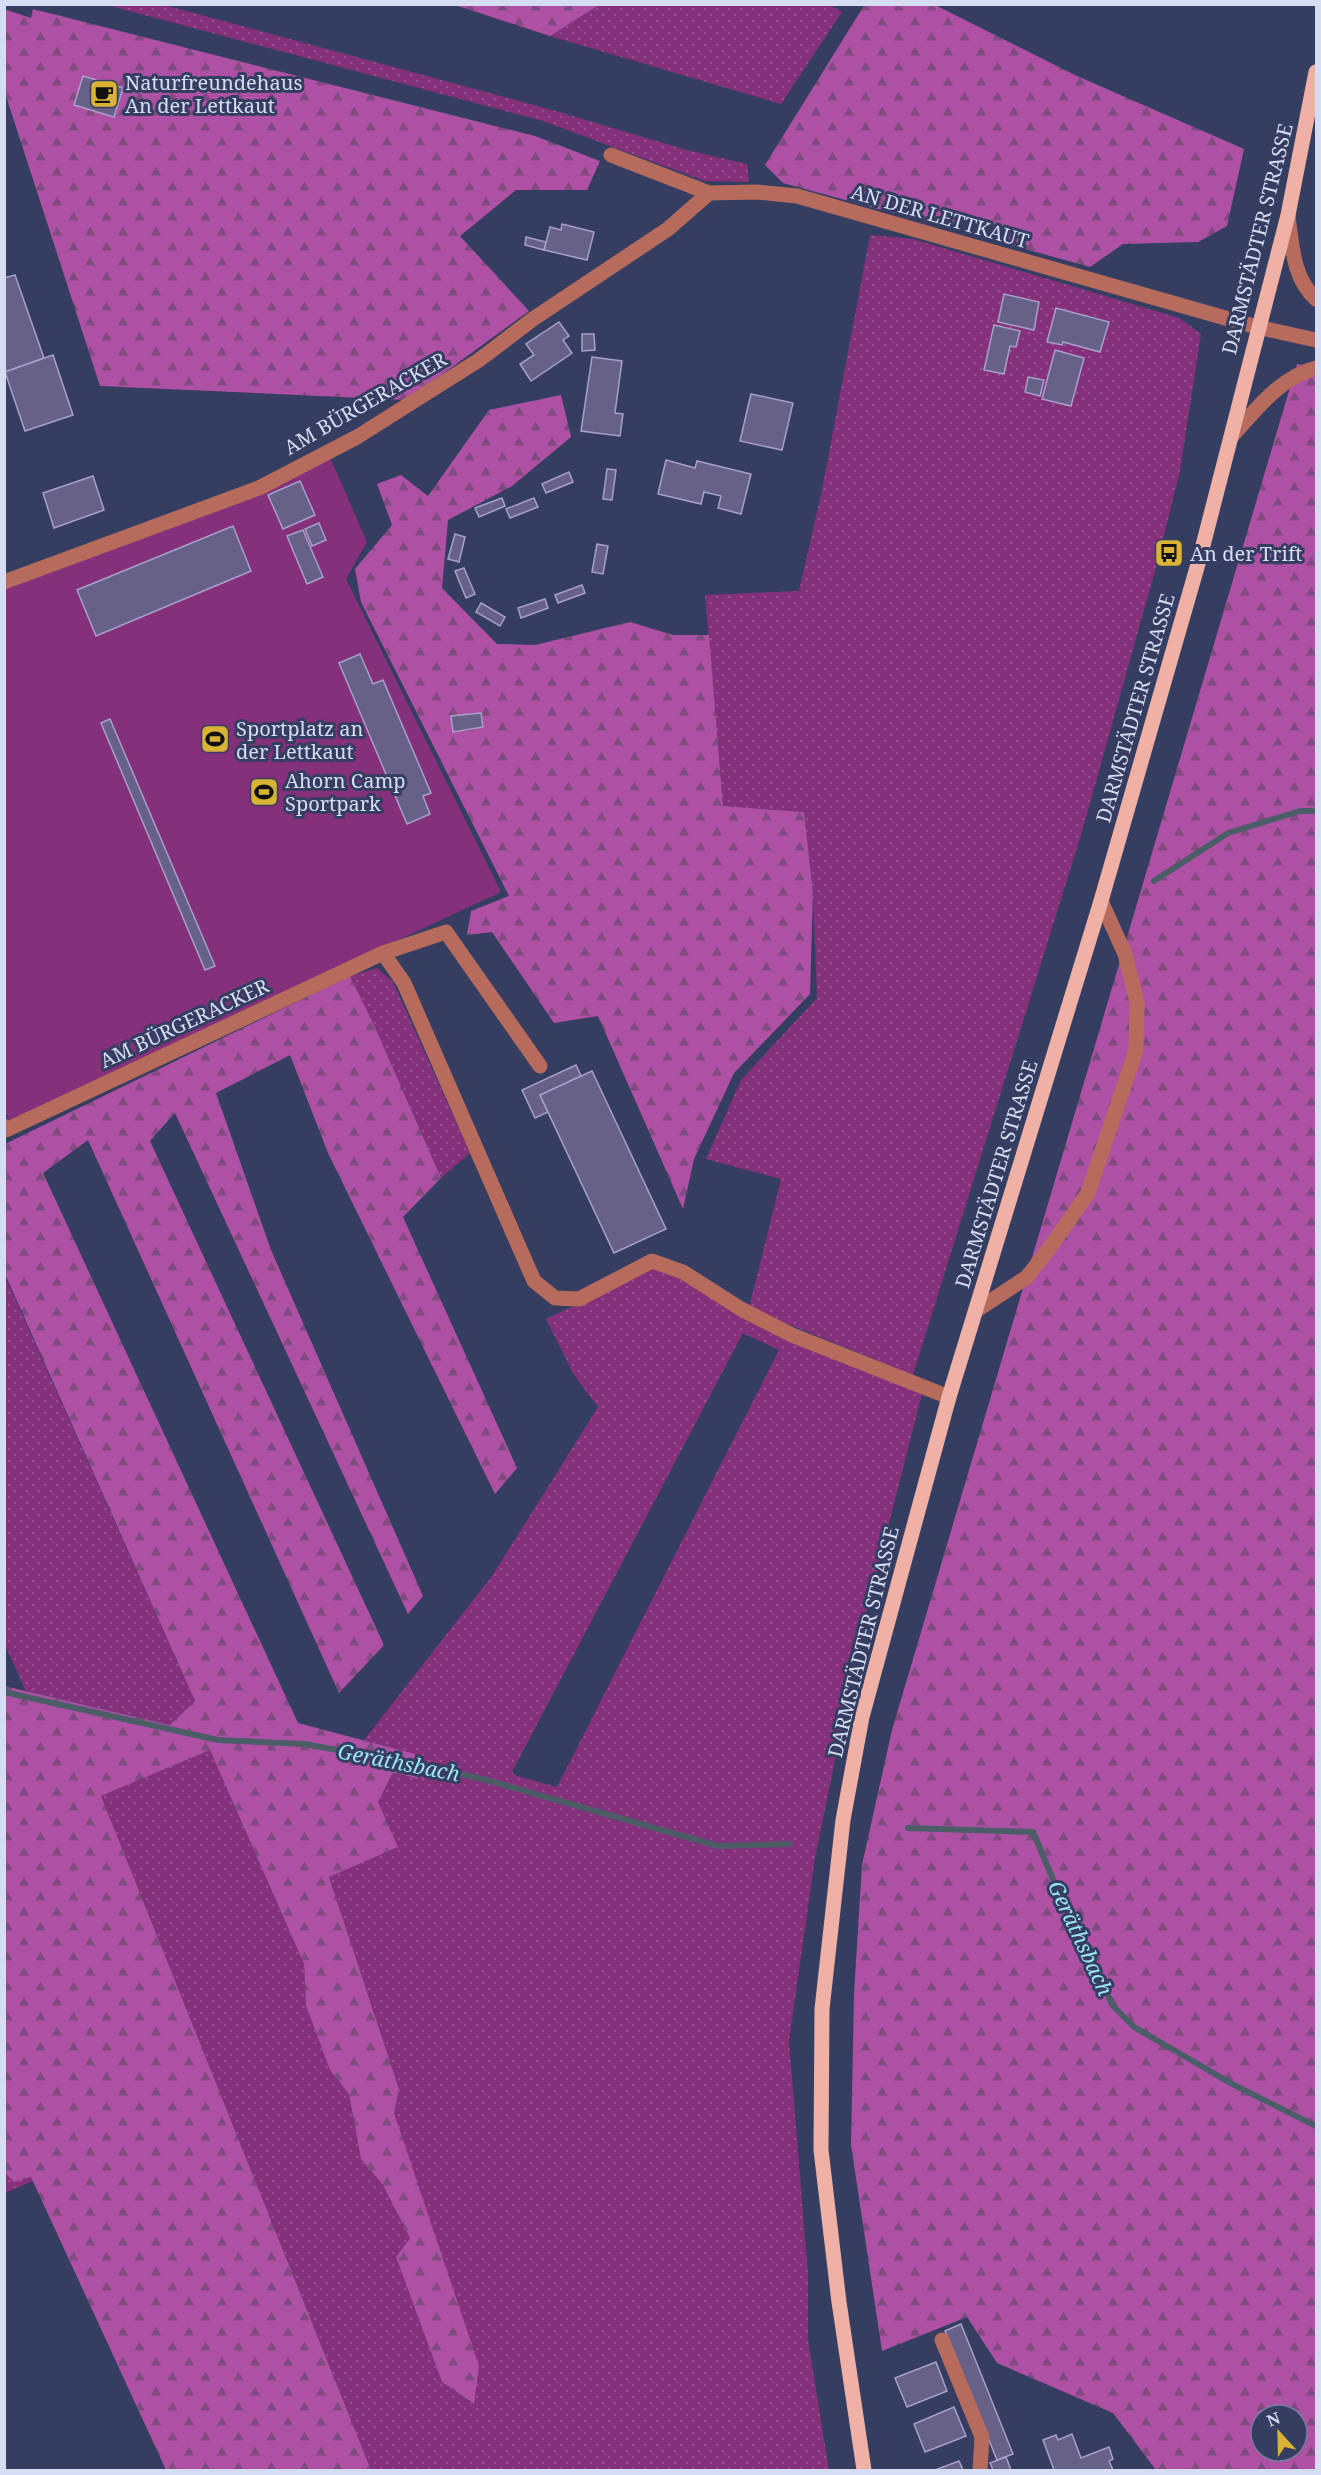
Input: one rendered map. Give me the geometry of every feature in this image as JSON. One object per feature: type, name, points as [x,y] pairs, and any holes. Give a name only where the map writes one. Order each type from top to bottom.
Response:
[{"type":"main road","name":"DARMSTÄDTER STRASSE","points":[[864,2470],[839,2302],[821,2138],[822,2009],[843,1820],[862,1717],[950,1397],[1101,901],[1200,557],[1257,327],[1288,215],[1317,72]]},
{"type":"street","name":"AN DER LETTKAUT","points":[[611,155],[709,193],[757,192],[797,196],[1257,327]]},
{"type":"street","name":"AM BÜRGERACKER","points":[[4,582],[259,488],[357,437],[479,360],[552,306],[668,229],[709,193]]},
{"type":"street","points":[[1288,215],[1293,254],[1299,274],[1309,292],[1317,299]]},
{"type":"street","points":[[1257,327],[1317,340]]},
{"type":"street","points":[[1231,437],[1283,385],[1317,368]]},
{"type":"street","points":[[976,1310],[1027,1277],[1088,1193],[1136,1050],[1137,1002],[1125,954],[1101,901]]},
{"type":"street","name":"AM BÜRGERACKER","points":[[4,1126],[6,1130],[383,953],[446,932],[540,1066]]},
{"type":"street","points":[[383,953],[404,983],[534,1281],[555,1298],[579,1299],[652,1261],[682,1272],[741,1309],[792,1335],[950,1397]]},
{"type":"street","points":[[942,2340],[982,2437],[980,2470]]},
{"type":"shaded area","points":[[107,5],[164,5],[549,109],[687,150],[747,164],[749,182],[705,181],[543,121]]},
{"type":"shaded area","points":[[599,5],[830,5],[842,12],[781,104],[550,36]]},
{"type":"shaded area","points":[[870,235],[913,239],[1179,318],[1201,334],[1180,471],[1155,571],[1081,835],[913,1375],[749,1308],[781,1179],[706,1159],[741,1080],[817,998],[813,893],[804,812],[723,806],[705,595],[799,591],[822,490]]},
{"type":"shaded area","name":"Sportplatz an der Lettkaut","points":[[329,455],[367,542],[346,579],[501,892],[9,1122],[5,1111],[5,586]]},
{"type":"shaded area","points":[[377,968],[393,982],[470,1153],[441,1178],[350,976]]},
{"type":"shaded area","points":[[655,1267],[922,1394],[862,1629],[815,1858],[789,2041],[808,2274],[808,2340],[829,2470],[371,2470],[101,1796],[210,1750],[304,1964],[306,2006],[330,2070],[349,2094],[361,2159],[383,2185],[410,2238],[396,2257],[442,2382],[473,2404],[394,2113],[399,2089],[329,1877],[398,1847],[378,1802],[393,1772],[415,1755],[364,1740],[492,1576],[598,1407],[574,1375],[546,1319]],"holes":[[[743,1333],[779,1350],[557,1787],[517,1776],[512,1772]]]},
{"type":"shaded area","points":[[4,1274],[195,1701],[171,1725],[26,1691],[5,1645]]},
{"type":"shaded area","points":[[4,2173],[31,2177],[33,2181],[5,2193]]},
{"type":"green space","points":[[865,4],[935,5],[1077,76],[1244,149],[1227,226],[1198,242],[1123,244],[1090,267],[1007,244],[1010,229],[965,218],[952,229],[783,183],[765,165]]},
{"type":"green space","points":[[455,5],[599,5],[550,36]]},
{"type":"green space","points":[[4,9],[31,18],[33,9],[535,136],[600,161],[587,190],[516,190],[460,236],[529,311],[407,400],[100,386],[5,93]]},
{"type":"green space","points":[[1297,364],[1316,367],[1316,2470],[1156,2470],[1113,2413],[997,2363],[967,2317],[882,2351],[851,2145],[854,1994],[862,1865],[892,1730]]},
{"type":"green space","points":[[561,395],[571,437],[512,486],[448,520],[442,588],[497,644],[535,645],[630,622],[673,635],[709,635],[723,806],[804,812],[813,893],[810,994],[734,1073],[694,1159],[683,1209],[598,1016],[554,1023],[492,932],[467,935],[471,911],[509,896],[361,602],[355,569],[392,525],[377,484],[401,475],[428,496],[489,410]]},
{"type":"green space","points":[[350,976],[441,1178],[403,1217],[517,1468],[495,1494],[328,1153],[290,1055],[216,1093],[271,1250],[423,1596],[408,1614],[175,1113],[150,1141],[384,1645],[339,1693],[88,1140],[43,1173],[298,1723],[415,1754],[418,1779],[393,1772],[378,1802],[398,1847],[329,1877],[399,2089],[394,2113],[479,2366],[474,2404],[442,2382],[396,2257],[410,2238],[383,2185],[361,2159],[349,2094],[330,2070],[306,2006],[304,1964],[210,1750],[101,1796],[371,2470],[166,2470],[31,2177],[14,2182],[5,2173],[4,1686],[170,1725],[195,1701],[5,1274],[5,1144]]},
{"type":"building","points":[[83,76],[123,88],[114,117],[74,105]]},
{"type":"building","points":[[562,224],[594,232],[587,260],[544,250],[550,227],[561,230]]},
{"type":"building","points":[[526,237],[546,242],[544,250],[525,245]]},
{"type":"building","points":[[15,275],[44,358],[5,372],[4,278]]},
{"type":"building","points":[[1004,294],[1039,302],[1034,330],[998,322]]},
{"type":"building","points":[[1056,308],[1109,322],[1100,352],[1063,342],[1062,345],[1047,342]]},
{"type":"building","points":[[559,322],[569,336],[563,340],[572,353],[531,381],[520,364],[534,355],[526,344]]},
{"type":"building","points":[[994,325],[1020,331],[1016,347],[1010,346],[1004,374],[984,370]]},
{"type":"building","points":[[582,334],[594,334],[595,350],[582,351]]},
{"type":"building","points":[[1055,350],[1084,358],[1071,406],[1042,399]]},
{"type":"building","points":[[53,355],[73,415],[25,431],[5,372]]},
{"type":"building","points":[[592,357],[622,361],[615,413],[623,414],[620,436],[581,431]]},
{"type":"building","points":[[1028,377],[1044,380],[1040,396],[1025,392]]},
{"type":"building","points":[[751,394],[793,403],[782,450],[740,441]]},
{"type":"building","points":[[666,460],[695,468],[697,461],[751,474],[741,514],[718,508],[721,496],[704,492],[701,504],[658,494]]},
{"type":"building","points":[[607,469],[616,470],[612,500],[603,499]]},
{"type":"building","points":[[569,472],[573,482],[546,493],[542,484]]},
{"type":"building","points":[[93,476],[104,510],[54,528],[43,493]]},
{"type":"building","points":[[300,481],[315,515],[283,529],[268,495]]},
{"type":"building","points":[[502,498],[505,506],[479,517],[475,508]]},
{"type":"building","points":[[534,498],[538,507],[510,518],[506,509]]},
{"type":"building","points":[[319,523],[326,540],[312,546],[305,529]]},
{"type":"building","points":[[233,526],[251,571],[96,636],[77,590]]},
{"type":"building","points":[[303,530],[323,577],[307,584],[287,536]]},
{"type":"building","points":[[455,534],[465,537],[459,562],[448,559]]},
{"type":"building","points":[[597,544],[608,546],[603,574],[592,572]]},
{"type":"building","points":[[464,568],[475,594],[466,598],[455,571]]},
{"type":"building","points":[[582,585],[585,593],[558,603],[555,595]]},
{"type":"building","points":[[545,599],[548,608],[521,618],[518,608]]},
{"type":"building","points":[[481,603],[505,617],[500,626],[476,612]]},
{"type":"building","points":[[360,654],[373,684],[383,680],[431,793],[423,796],[430,814],[407,824],[339,663]]},
{"type":"building","points":[[481,713],[483,727],[453,732],[451,716]]},
{"type":"building","points":[[110,719],[215,966],[205,970],[101,723]]},
{"type":"building","points":[[576,1065],[581,1076],[540,1095],[548,1112],[535,1118],[522,1090]]},
{"type":"building","points":[[592,1071],[666,1229],[614,1253],[540,1095]]},
{"type":"building","points":[[961,2324],[1013,2454],[997,2460],[945,2331]]},
{"type":"building","points":[[936,2362],[947,2391],[907,2407],[895,2378]]},
{"type":"building","points":[[954,2407],[966,2436],[925,2452],[914,2424]]},
{"type":"building","points":[[1072,2434],[1081,2458],[1109,2447],[1113,2459],[1109,2461],[1113,2470],[1054,2470],[1043,2440],[1056,2435],[1058,2440]]},
{"type":"building","points":[[1006,2457],[1011,2470],[993,2470],[990,2463]]},
{"type":"building","points":[[959,2461],[963,2470],[935,2470]]},
{"type":"waterway","points":[[1154,881],[1228,833],[1300,811],[1316,811]]},
{"type":"waterway","name":"Geräthsbach","points":[[4,1692],[218,1740],[304,1744],[405,1762],[483,1779],[718,1846],[790,1844]]},
{"type":"waterway","name":"Geräthsbach","points":[[908,1828],[1033,1832],[1064,1905],[1113,2006],[1134,2027],[1234,2085],[1316,2126]]},
{"type":"place","name":"Naturfreundehaus An der Lettkaut","points":[[104,94]]},
{"type":"place","name":"An der Trift","points":[[1169,553]]},
{"type":"place","name":"Sportplatz an der Lettkaut","points":[[215,739]]},
{"type":"place","name":"Ahorn Camp Sportpark","points":[[264,792]]}]
